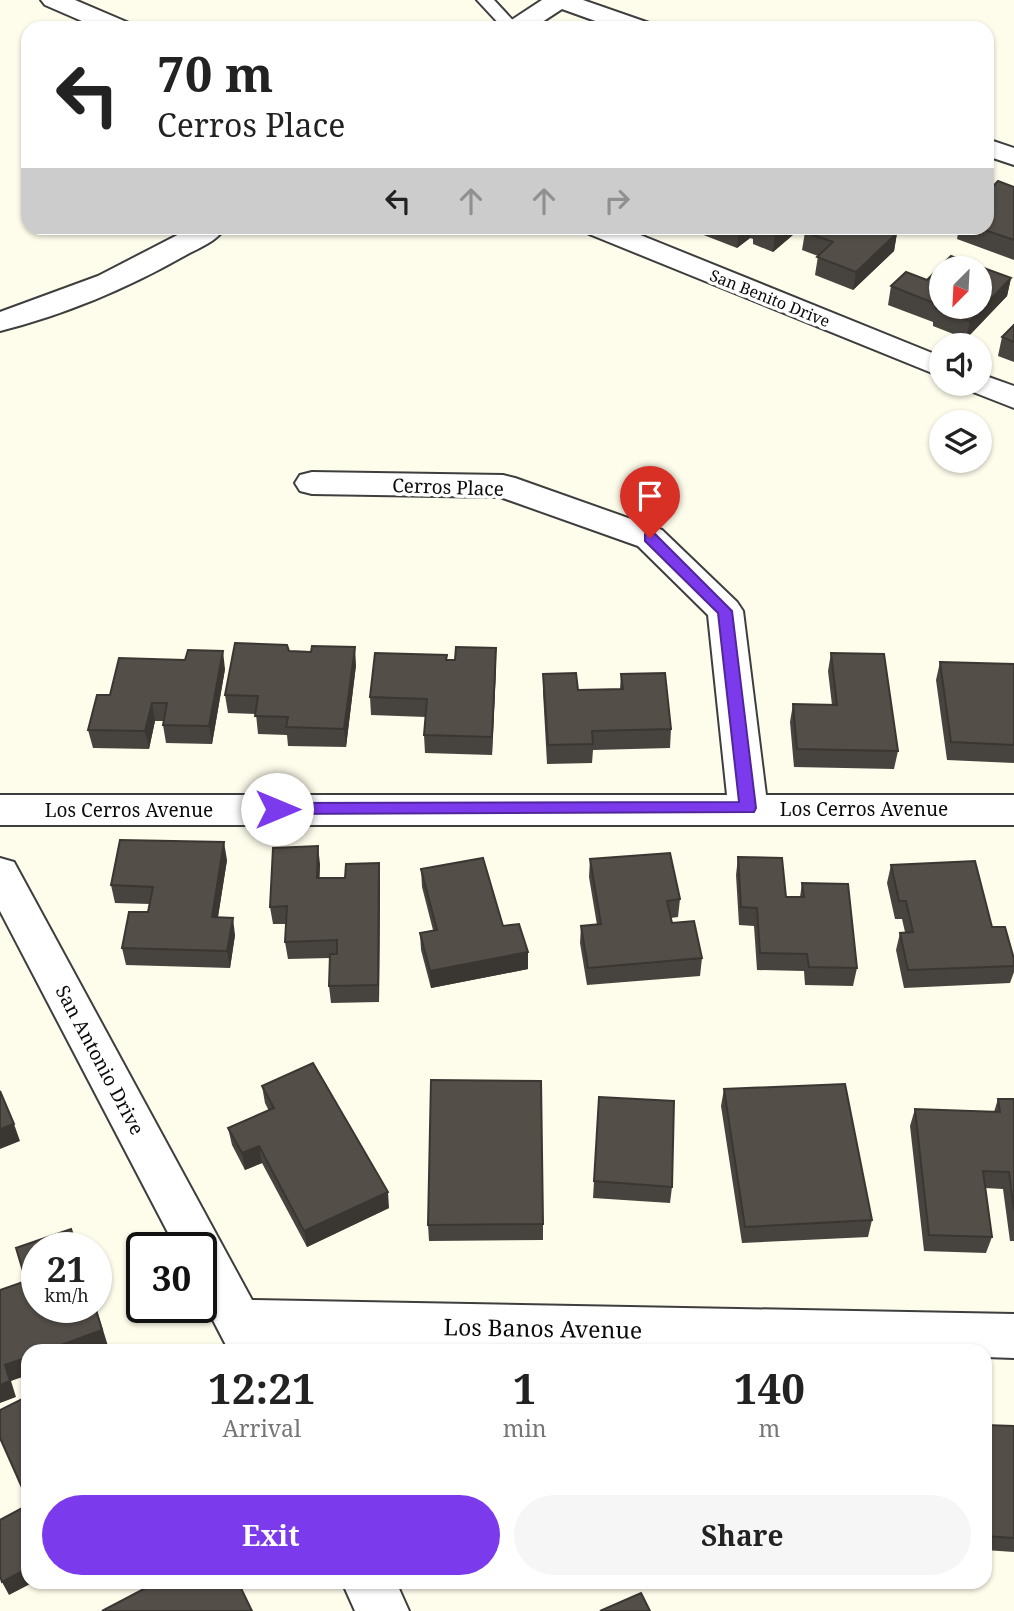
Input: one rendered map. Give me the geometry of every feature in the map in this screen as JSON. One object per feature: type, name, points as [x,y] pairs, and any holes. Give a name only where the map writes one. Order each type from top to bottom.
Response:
[{"type":"street","points":[[54,0],[104,21]]},
{"type":"street","points":[[525,21],[559,0],[620,21]]},
{"type":"street","points":[[994,150],[1014,157]]},
{"type":"street","points":[[0,322],[51,306],[179,248],[200,235]]},
{"type":"street","name":"San Benito Drive","points":[[616,235],[929,363]]},
{"type":"street","points":[[992,389],[1014,398]]},
{"type":"street","name":"Cerros Place","points":[[312,483],[503,486],[650,538],[725,611],[748,808]]},
{"type":"street","name":"Los Cerros Avenue","points":[[0,810],[1014,810]]},
{"type":"street","name":"San Antonio Drive","points":[[0,873],[192,1232]]},
{"type":"street","name":"San Antonio Drive","points":[[217,1279],[247,1336]]},
{"type":"street","name":"Los Banos Avenue","points":[[247,1336],[1014,1336]]},
{"type":"street","points":[[372,1589],[383,1611]]},
{"type":"lane","points":[[485,0],[507,21]]},
{"type":"building","points":[[998,181],[1014,187],[1014,240],[994,233],[994,185]]},
{"type":"building","points":[[813,235],[895,235],[856,272],[817,257],[833,242]]},
{"type":"building","points":[[992,271],[1011,278],[992,298]]},
{"type":"building","points":[[906,272],[927,280],[929,278],[929,301],[891,286]]},
{"type":"building","points":[[1014,325],[1014,342],[1002,337]]},
{"type":"building","points":[[235,643],[287,645],[289,651],[311,652],[312,646],[355,647],[344,729],[286,727],[288,717],[255,716],[258,696],[225,695]]},
{"type":"building","points":[[456,647],[496,648],[492,737],[424,735],[427,699],[370,697],[375,653],[447,655],[446,660],[455,660]]},
{"type":"building","points":[[188,650],[223,651],[209,726],[163,725],[167,703],[152,703],[145,731],[88,730],[97,695],[110,695],[119,658],[185,660]]},
{"type":"building","points":[[831,653],[884,654],[898,751],[797,749],[793,704],[837,705]]},
{"type":"building","points":[[940,662],[1014,664],[1014,745],[951,742]]},
{"type":"building","points":[[576,673],[578,690],[623,689],[621,674],[665,673],[671,729],[592,731],[593,744],[548,745],[543,674]]},
{"type":"building","points":[[120,840],[224,842],[212,917],[233,918],[227,951],[122,948],[129,912],[148,912],[153,887],[111,885]]},
{"type":"building","points":[[318,846],[317,878],[345,878],[346,864],[379,863],[378,985],[329,986],[330,954],[337,954],[337,940],[285,942],[287,906],[270,907],[273,848]]},
{"type":"building","points":[[670,853],[680,899],[667,901],[672,923],[694,921],[702,958],[588,968],[581,926],[601,924],[590,859]]},
{"type":"building","points":[[738,857],[782,858],[786,897],[804,897],[802,883],[848,884],[857,968],[809,967],[807,954],[760,953],[757,908],[741,907]]},
{"type":"building","points":[[483,858],[503,926],[519,924],[528,952],[430,971],[420,933],[437,930],[421,869]]},
{"type":"building","points":[[975,861],[992,927],[1005,927],[1014,966],[908,970],[900,933],[913,932],[906,901],[899,901],[891,865]]},
{"type":"building","points":[[313,1063],[388,1192],[304,1231],[259,1146],[242,1153],[228,1128],[274,1108],[262,1086]]},
{"type":"building","points":[[431,1080],[541,1081],[543,1224],[428,1225]]},
{"type":"building","points":[[845,1084],[872,1220],[745,1227],[724,1089]]},
{"type":"building","points":[[0,1091],[14,1124],[0,1129]]},
{"type":"building","points":[[599,1097],[674,1101],[672,1187],[594,1181]]},
{"type":"building","points":[[998,1099],[1014,1099],[1014,1211],[1009,1172],[983,1171],[992,1237],[929,1235],[915,1109],[1000,1112]]},
{"type":"building","points":[[21,1246],[21,1264],[16,1248]]},
{"type":"building","points":[[21,1283],[21,1323],[100,1323],[102,1330],[64,1344],[21,1344],[21,1359],[5,1365],[10,1381],[0,1385],[0,1290]]},
{"type":"building","points":[[21,1400],[21,1485],[0,1438],[0,1410]]},
{"type":"building","points":[[992,1425],[1014,1426],[1014,1538],[992,1536]]},
{"type":"building","points":[[21,1509],[21,1572],[2,1582],[0,1576],[0,1520]]},
{"type":"building","points":[[144,1589],[241,1589],[252,1611],[102,1611]]},
{"type":"building","points":[[641,1593],[650,1611],[600,1611]]},
{"type":"route","points":[[277,809],[748,808],[725,611],[650,538]]}]
